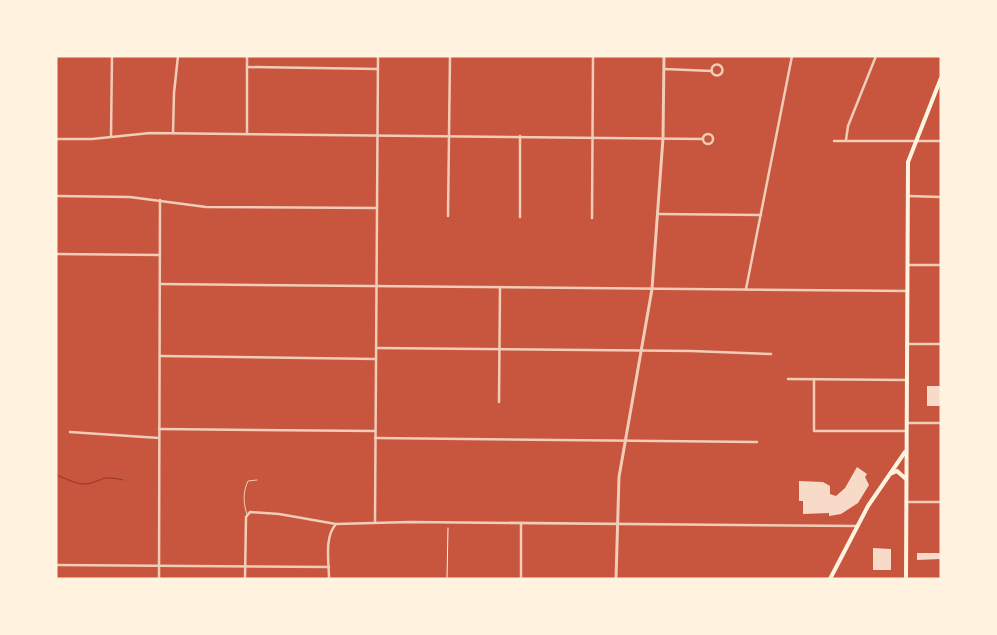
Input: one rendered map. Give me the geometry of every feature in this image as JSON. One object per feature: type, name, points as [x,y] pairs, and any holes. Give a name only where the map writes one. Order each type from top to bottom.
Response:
[{"type":"main road","points":[[906,579],[905,452],[908,162],[941,78]]},
{"type":"main road","points":[[830,579],[886,477],[905,452]]},
{"type":"main road","points":[[886,477],[897,471],[906,480]]},
{"type":"street","points":[[111,136],[112,56]]},
{"type":"street","points":[[173,134],[174,93],[178,56]]},
{"type":"street","points":[[247,56],[247,134]]},
{"type":"street","points":[[374,522],[378,56]]},
{"type":"street","points":[[448,216],[450,56]]},
{"type":"street","points":[[592,218],[593,56]]},
{"type":"street","points":[[616,579],[619,477],[652,289],[664,138],[664,56]]},
{"type":"street","points":[[746,289],[792,56]]},
{"type":"street","points":[[846,140],[848,126],[876,56]]},
{"type":"street","points":[[664,69],[712,71],[718,76],[723,69],[716,65],[712,71]]},
{"type":"street","points":[[247,67],[378,69]]},
{"type":"street","points":[[56,139],[173,134],[703,139]]},
{"type":"street","points":[[520,136],[520,218]]},
{"type":"street","points":[[834,141],[941,141]]},
{"type":"street","points":[[56,196],[130,197],[160,200],[183,206],[206,207],[376,208]]},
{"type":"street","points":[[908,196],[941,197]]},
{"type":"street","points":[[159,579],[160,200]]},
{"type":"street","points":[[658,214],[761,215]]},
{"type":"street","points":[[56,254],[160,255]]},
{"type":"street","points":[[908,265],[941,265]]},
{"type":"street","points":[[160,284],[908,291]]},
{"type":"street","points":[[499,402],[500,287]]},
{"type":"street","points":[[907,344],[941,344]]},
{"type":"street","points":[[376,348],[772,354]]},
{"type":"street","points":[[159,356],[376,359]]},
{"type":"street","points":[[788,379],[907,380]]},
{"type":"street","points":[[814,379],[814,431],[906,432]]},
{"type":"street","points":[[906,423],[941,423]]},
{"type":"street","points":[[159,429],[375,431]]},
{"type":"street","points":[[70,432],[159,438]]},
{"type":"street","points":[[375,438],[757,442]]},
{"type":"street","points":[[906,502],[941,502]]},
{"type":"street","points":[[245,579],[246,514],[254,512],[336,524],[374,522],[858,526]]},
{"type":"street","points":[[521,579],[522,523]]},
{"type":"street","points":[[329,579],[330,530],[336,524]]},
{"type":"street","points":[[56,565],[329,567]]},
{"type":"lane","points":[[246,514],[244,506],[246,485],[248,481],[257,480]]},
{"type":"path","points":[[447,579],[448,528]]},
{"type":"building","points":[[927,386],[941,386],[941,406],[927,406]]},
{"type":"building","points":[[857,467],[867,474],[865,477],[869,485],[858,503],[841,514],[829,516],[829,513],[803,514],[803,501],[799,501],[799,481],[823,482],[830,486],[830,494],[836,496],[845,488]]},
{"type":"building","points":[[873,548],[891,549],[891,570],[873,570]]},
{"type":"building","points":[[917,553],[941,553],[941,559],[917,560]]},
{"type":"waterway","points":[[56,475],[83,484],[107,478],[123,480]]}]
